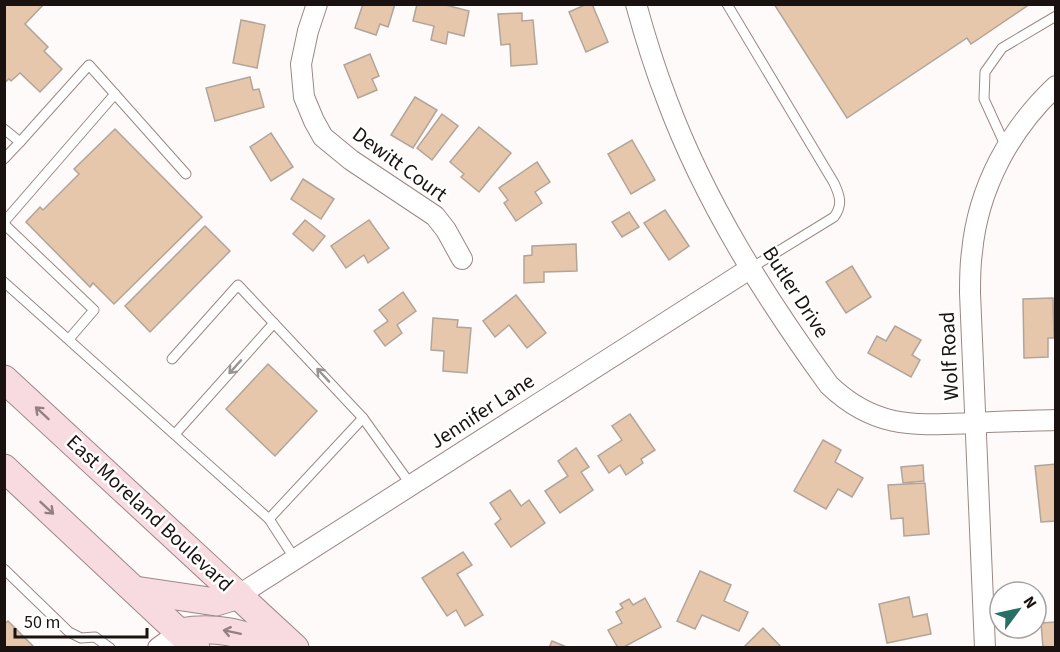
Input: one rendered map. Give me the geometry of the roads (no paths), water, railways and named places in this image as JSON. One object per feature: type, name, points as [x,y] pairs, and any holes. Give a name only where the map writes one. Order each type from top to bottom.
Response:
[{"type":"main road","name":"East Moreland Boulevard","points":[[4,379],[295,648]]},
{"type":"main road","points":[[4,468],[188,640],[200,629],[227,630],[283,648]]},
{"type":"main road","points":[[135,590],[216,602],[239,595]]},
{"type":"street","name":"Dewitt Court","points":[[317,4],[301,64],[304,97],[323,137],[351,160],[435,216],[446,230],[462,259]]},
{"type":"street","name":"Butler Drive","points":[[636,4],[667,102],[713,201],[751,268],[829,385],[855,406],[892,422],[922,426],[1056,420]]},
{"type":"street","name":"Wolf Road","points":[[985,648],[970,293],[972,252],[976,224],[993,171],[1006,147],[1041,100],[1056,86]]},
{"type":"street","name":"Jennifer Lane","points":[[239,595],[751,268]]},
{"type":"street","points":[[158,648],[188,640]]},
{"type":"lane","points":[[727,4],[841,197],[840,210],[834,218],[751,268]]},
{"type":"lane","points":[[1006,147],[984,99],[985,72],[1002,48],[1056,16]]},
{"type":"lane","points":[[4,159],[89,65],[186,174]]},
{"type":"lane","points":[[69,339],[94,310],[4,223],[115,94]]},
{"type":"lane","points":[[4,129],[20,142]]},
{"type":"lane","points":[[4,282],[269,519],[295,560]]},
{"type":"lane","points":[[172,359],[238,285],[363,418],[411,485]]},
{"type":"lane","points":[[175,434],[274,323]]},
{"type":"lane","points":[[269,519],[363,418]]},
{"type":"lane","points":[[4,569],[69,632],[81,638],[95,637],[110,648]]}]
